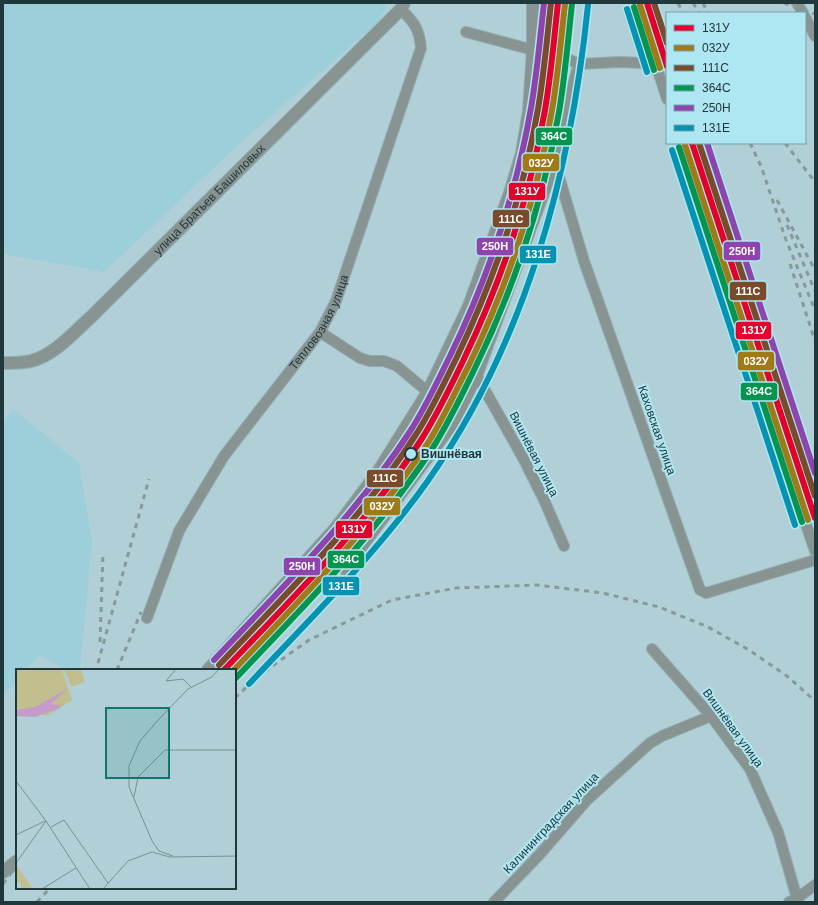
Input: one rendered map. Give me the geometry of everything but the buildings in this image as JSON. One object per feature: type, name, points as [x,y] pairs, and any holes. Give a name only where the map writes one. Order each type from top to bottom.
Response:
[{"type":"street","points":[[209,669],[336,528],[378,472],[428,392],[469,306],[517,171],[526,133],[533,50],[533,3]]},
{"type":"street","points":[[797,3],[802,12]]},
{"type":"street","name":"Тепловозная улица","points":[[147,618],[179,531],[224,456],[320,332],[336,301],[421,48],[419,34],[414,23],[402,6]]},
{"type":"street","name":"улица Братьев Башиловых","points":[[3,363],[30,362],[48,355],[92,316],[402,6]]},
{"type":"street","points":[[806,19],[815,36]]},
{"type":"street","points":[[466,32],[561,56],[579,64],[620,62],[642,63],[658,71],[666,96]]},
{"type":"street","points":[[345,570],[454,423],[477,376],[555,163],[564,115],[579,64]]},
{"type":"street","points":[[681,144],[748,354],[815,551]]},
{"type":"street","name":"Каховская улица","points":[[555,163],[584,261],[700,590],[706,593],[815,560]]},
{"type":"street","points":[[320,332],[360,358],[384,361],[397,366],[428,392]]},
{"type":"street","name":"Вишнёвая улица","points":[[477,376],[544,500],[564,546]]},
{"type":"street","name":"Вишнёвая улица","points":[[652,649],[711,716],[750,769],[778,832],[794,901]]},
{"type":"street","name":"Калининградская улица","points":[[494,902],[540,854],[587,800],[650,743],[662,736],[711,716]]},
{"type":"street","points":[[3,872],[16,862]]},
{"type":"street","points":[[794,901],[815,885]]},
{"type":"shaded area","points":[[3,3],[388,3],[379,21],[236,147],[104,272],[3,254]]},
{"type":"shaded area","points":[[13,409],[79,463],[92,541],[80,669],[65,669],[39,655],[27,669],[16,669],[16,681],[3,696],[3,421]]},
{"type":"railway","points":[[654,3],[666,40]]},
{"type":"railway","points":[[678,3],[682,12]]},
{"type":"railway","points":[[693,3],[698,12]]},
{"type":"railway","points":[[703,3],[708,12]]},
{"type":"railway","points":[[784,3],[815,14]]},
{"type":"railway","points":[[700,144],[815,497]]},
{"type":"railway","points":[[750,144],[761,166],[786,240],[815,310]]},
{"type":"railway","points":[[786,144],[815,182]]},
{"type":"railway","points":[[777,200],[815,270]]},
{"type":"railway","points":[[787,225],[815,291]]},
{"type":"railway","points":[[790,264],[815,341]]},
{"type":"railway","points":[[98,663],[149,479]]},
{"type":"railway","points":[[100,642],[103,553]]},
{"type":"railway","points":[[236,697],[257,677],[309,640],[392,600],[456,588],[537,585],[603,593],[659,607],[708,627],[749,650],[787,676],[815,701]]},
{"type":"railway","points":[[117,669],[141,612]]},
{"type":"railway","points":[[3,884],[16,866]]},
{"type":"railway","points":[[37,902],[49,889]]},
{"type":"transit line","name":"250Н","points":[[214,660],[291,579],[365,494],[409,433],[431,395],[477,296],[509,204],[525,140],[531,108],[544,3]]},
{"type":"transit line","name":"111С","points":[[219,665],[297,583],[347,527],[394,467],[415,436],[437,398],[483,299],[506,237],[515,206],[532,141],[538,109],[551,3]]},
{"type":"transit line","name":"131У","points":[[225,669],[303,588],[377,502],[421,440],[448,391],[490,301],[513,238],[522,207],[539,143],[545,110],[558,3]]},
{"type":"transit line","name":"131У","points":[[647,3],[666,63]]},
{"type":"transit line","name":"111С","points":[[654,3],[666,40]]},
{"type":"transit line","name":"032У","points":[[235,669],[285,617],[382,506],[426,446],[469,365],[496,303],[520,240],[538,176],[546,143],[554,97],[565,4]]},
{"type":"transit line","name":"364С","points":[[236,678],[338,568],[387,511],[432,449],[459,400],[502,308],[526,244],[536,212],[545,179],[559,112],[572,4]]},
{"type":"transit line","name":"131Е","points":[[249,684],[364,561],[407,509],[427,482],[462,428],[492,372],[517,314],[538,254],[556,193],[570,131],[588,5]]},
{"type":"transit line","name":"032У","points":[[640,5],[660,68]]},
{"type":"transit line","name":"364С","points":[[634,7],[654,70]]},
{"type":"transit line","name":"131Е","points":[[627,9],[647,72]]},
{"type":"transit line","name":"131У","points":[[692,144],[815,518]]},
{"type":"transit line","name":"111С","points":[[699,144],[815,496]]},
{"type":"transit line","name":"250Н","points":[[707,144],[815,473]]},
{"type":"transit line","name":"032У","points":[[685,145],[808,520]]},
{"type":"transit line","name":"364С","points":[[679,147],[802,522]]},
{"type":"transit line","name":"131Е","points":[[672,150],[795,525]]},
{"type":"place","name":"Вишнёвая","points":[[411,454]]}]
